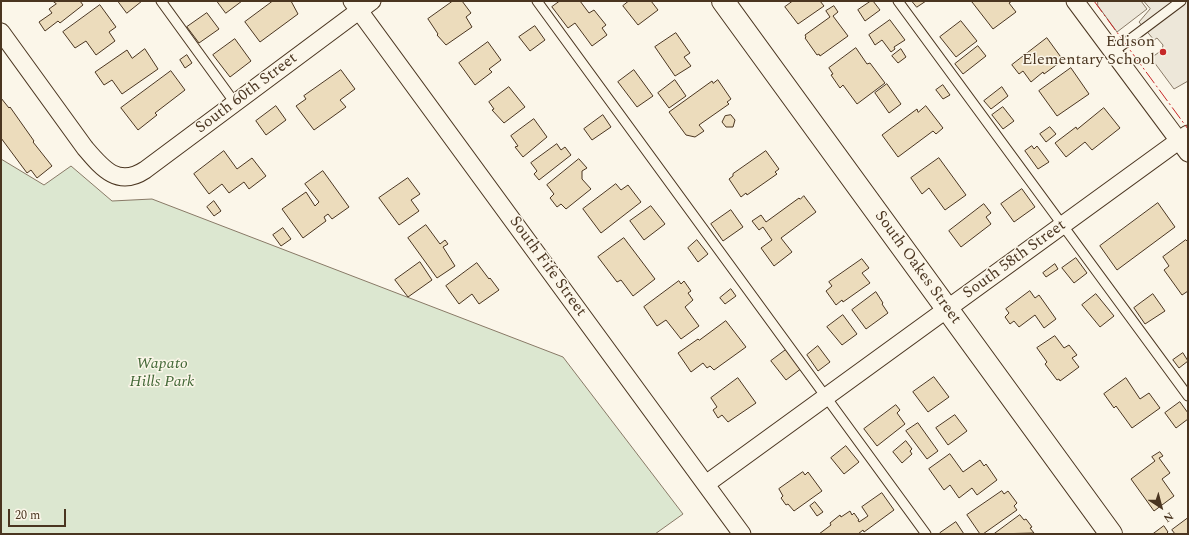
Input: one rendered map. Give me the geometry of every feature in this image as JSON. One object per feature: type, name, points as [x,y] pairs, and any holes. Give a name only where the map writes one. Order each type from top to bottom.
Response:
[{"type":"street","name":"South Oakes Street","points":[[723,1],[1112,534]]},
{"type":"street","points":[[1075,1],[1185,143]]},
{"type":"street","name":"South 60th Street","points":[[1,32],[88,151],[110,173],[120,177],[129,178],[137,175],[235,103],[361,4]]},
{"type":"street","name":"South Fife Street","points":[[361,4],[742,534]]},
{"type":"street","name":"South 58th Street","points":[[706,484],[1063,225],[1185,143]]},
{"type":"lane","points":[[161,1],[235,103]]},
{"type":"lane","points":[[537,1],[827,396],[926,534]]},
{"type":"lane","points":[[898,1],[1188,396]]},
{"type":"lane","points":[[1113,52],[1181,1]]},
{"type":"green space","name":"Wapato Hills Park","points":[[1,159],[44,185],[71,166],[112,201],[152,199],[563,357],[683,514],[655,534],[1,534]]},
{"type":"shaded area","points":[[1098,1],[1141,1],[1147,9],[1117,32],[1098,6]]},
{"type":"shaded area","points":[[1144,1],[1188,1],[1188,81],[1174,89],[1151,58],[1162,50],[1163,45],[1157,38],[1154,40],[1139,22],[1150,9]]},
{"type":"building","points":[[53,1],[80,1],[83,5],[60,23],[58,21],[45,31],[39,22],[52,13],[49,9],[56,4]]},
{"type":"building","points":[[118,1],[142,1],[127,13]]},
{"type":"building","points":[[217,1],[242,1],[226,13]]},
{"type":"building","points":[[273,1],[291,1],[298,14],[260,42],[245,22]]},
{"type":"building","points":[[453,1],[462,1],[471,13],[466,17],[472,27],[446,45],[437,35],[438,34],[428,19]]},
{"type":"building","points":[[560,1],[580,1],[589,13],[594,10],[606,25],[602,28],[607,35],[592,46],[575,23],[568,28],[552,7]]},
{"type":"building","points":[[629,1],[651,1],[658,10],[638,25],[623,6]]},
{"type":"building","points":[[793,1],[820,1],[824,6],[798,24],[785,7]]},
{"type":"building","points":[[873,1],[880,10],[865,21],[858,10]]},
{"type":"building","points":[[912,1],[926,1],[917,7]]},
{"type":"building","points":[[1012,1],[1009,3],[1016,12],[993,29],[972,2]]},
{"type":"building","points":[[100,5],[116,27],[109,32],[115,41],[96,55],[86,41],[75,48],[63,32]]},
{"type":"building","points":[[834,6],[838,12],[833,16],[848,36],[820,56],[819,54],[817,55],[805,38],[805,35],[830,17],[826,11]]},
{"type":"building","points":[[207,13],[219,29],[199,43],[187,27]]},
{"type":"building","points":[[890,20],[905,40],[894,47],[895,49],[891,52],[882,40],[875,45],[869,35]]},
{"type":"building","points":[[961,21],[977,41],[956,57],[940,37]]},
{"type":"building","points":[[535,26],[545,40],[530,51],[519,37]]},
{"type":"building","points":[[676,33],[690,53],[684,57],[691,66],[675,76],[655,47]]},
{"type":"building","points":[[1047,38],[1063,60],[1044,74],[1043,72],[1031,82],[1023,71],[1019,74],[1012,65]]},
{"type":"building","points":[[235,39],[251,61],[230,77],[213,55]]},
{"type":"building","points":[[488,42],[501,60],[489,69],[492,72],[475,85],[459,63]]},
{"type":"building","points":[[978,46],[986,56],[963,74],[955,64]]},
{"type":"building","points":[[856,48],[867,64],[870,63],[885,83],[857,104],[843,85],[840,88],[831,75],[833,74],[829,68]]},
{"type":"building","points":[[145,49],[158,69],[122,94],[112,80],[104,85],[95,72],[127,50],[132,58]]},
{"type":"building","points":[[901,49],[906,57],[898,63],[892,56]]},
{"type":"building","points":[[187,55],[192,63],[185,68],[180,60]]},
{"type":"building","points":[[1071,68],[1089,94],[1057,116],[1039,91]]},
{"type":"building","points":[[341,70],[355,89],[340,100],[346,107],[314,130],[296,106],[306,99],[304,96]]},
{"type":"building","points":[[634,70],[653,96],[637,107],[618,82]]},
{"type":"building","points":[[171,71],[185,90],[155,113],[157,115],[138,130],[121,108]]},
{"type":"building","points":[[675,80],[686,96],[669,108],[658,93]]},
{"type":"building","points":[[718,80],[731,99],[727,102],[729,104],[699,125],[704,131],[695,137],[686,135],[669,112],[712,81],[713,83]]},
{"type":"building","points":[[887,84],[901,104],[889,113],[875,93]]},
{"type":"building","points":[[943,85],[950,95],[943,99],[936,90]]},
{"type":"building","points":[[509,87],[525,107],[504,123],[492,110],[494,109],[489,102]]},
{"type":"building","points":[[1002,87],[1008,96],[991,109],[984,101]]},
{"type":"building","points":[[1,98],[9,108],[10,107],[34,141],[33,142],[52,166],[37,178],[31,170],[27,173],[1,138]]},
{"type":"building","points":[[276,106],[286,120],[266,135],[256,121]]},
{"type":"building","points":[[926,106],[943,128],[936,134],[933,131],[898,157],[882,135],[917,109],[918,112]]},
{"type":"building","points":[[1003,107],[1014,121],[1003,129],[992,115]]},
{"type":"building","points":[[1104,108],[1120,128],[1092,150],[1085,142],[1066,157],[1055,143],[1076,127],[1077,129]]},
{"type":"building","points":[[603,115],[611,127],[592,140],[584,129]]},
{"type":"building","points":[[731,115],[735,120],[733,127],[726,127],[722,122],[725,116]]},
{"type":"building","points":[[534,119],[547,137],[523,157],[515,147],[518,146],[511,136]]},
{"type":"building","points":[[1050,127],[1056,134],[1046,142],[1040,134]]},
{"type":"building","points":[[557,144],[561,150],[565,147],[571,155],[539,180],[534,174],[537,171],[531,163]]},
{"type":"building","points":[[1032,146],[1034,149],[1037,146],[1049,162],[1038,169],[1025,151]]},
{"type":"building","points":[[224,151],[237,169],[252,158],[266,176],[249,189],[244,182],[229,193],[222,184],[209,194],[194,174]]},
{"type":"building","points":[[766,151],[779,169],[775,172],[777,174],[747,195],[746,193],[741,197],[729,179],[733,176],[733,174]]},
{"type":"building","points":[[939,158],[966,195],[945,210],[929,188],[922,194],[911,178]]},
{"type":"building","points":[[579,159],[587,168],[582,171],[582,179],[591,189],[566,209],[561,204],[557,207],[550,198],[554,194],[547,185]]},
{"type":"building","points":[[323,171],[349,207],[332,219],[328,214],[324,217],[326,221],[303,238],[282,209],[306,192],[315,206],[319,202],[305,184]]},
{"type":"building","points":[[408,178],[420,194],[411,200],[419,211],[399,225],[379,198]]},
{"type":"building","points":[[616,184],[621,190],[628,185],[641,202],[601,233],[583,209]]},
{"type":"building","points":[[1022,189],[1035,207],[1014,222],[1001,204]]},
{"type":"building","points":[[804,196],[816,212],[781,238],[792,252],[774,266],[761,248],[772,240],[763,227],[759,230],[752,221],[761,215],[766,222]]},
{"type":"building","points":[[214,201],[221,211],[214,216],[207,207]]},
{"type":"building","points":[[1158,203],[1175,227],[1117,270],[1100,246]]},
{"type":"building","points":[[984,204],[991,213],[986,217],[991,224],[961,247],[949,231]]},
{"type":"building","points":[[651,206],[665,224],[644,240],[630,221]]},
{"type":"building","points":[[731,210],[743,227],[723,241],[711,224]]},
{"type":"building","points":[[426,225],[440,244],[445,240],[448,244],[443,247],[455,266],[437,278],[408,238]]},
{"type":"building","points":[[283,228],[291,239],[281,246],[273,235]]},
{"type":"building","points":[[624,238],[655,279],[633,296],[621,280],[617,282],[598,257]]},
{"type":"building","points":[[697,240],[708,254],[698,262],[688,248]]},
{"type":"building","points":[[1186,240],[1188,242],[1188,291],[1182,295],[1164,270],[1169,266],[1163,257]]},
{"type":"building","points":[[1076,258],[1087,273],[1074,283],[1062,268]]},
{"type":"building","points":[[862,259],[869,268],[862,273],[870,283],[843,302],[842,300],[836,305],[826,291],[832,286],[829,282]]},
{"type":"building","points":[[420,262],[432,280],[408,297],[395,280]]},
{"type":"building","points":[[477,263],[499,290],[479,304],[472,294],[459,304],[446,286]]},
{"type":"building","points":[[1055,264],[1058,269],[1046,277],[1043,273]]},
{"type":"building","points":[[679,281],[681,284],[684,281],[691,291],[688,293],[693,300],[685,307],[699,326],[681,339],[666,320],[657,326],[644,307]]},
{"type":"building","points":[[731,289],[736,296],[725,304],[720,298]]},
{"type":"building","points":[[1030,291],[1035,298],[1039,295],[1056,319],[1044,328],[1035,315],[1019,327],[1014,321],[1010,324],[1005,317],[1009,313],[1006,309]]},
{"type":"building","points":[[876,292],[888,313],[866,329],[852,310]]},
{"type":"building","points":[[1096,294],[1114,316],[1100,327],[1082,305]]},
{"type":"building","points":[[1153,294],[1165,311],[1145,324],[1134,308]]},
{"type":"building","points":[[843,315],[857,334],[842,345],[827,327]]},
{"type":"building","points":[[726,321],[746,347],[714,370],[710,366],[707,368],[703,363],[691,372],[678,353]]},
{"type":"building","points":[[1055,336],[1064,348],[1069,345],[1077,355],[1072,358],[1079,367],[1060,381],[1059,379],[1057,380],[1045,364],[1047,362],[1037,348]]},
{"type":"building","points":[[818,346],[830,362],[818,371],[807,355]]},
{"type":"building","points":[[787,349],[802,368],[786,380],[771,361]]},
{"type":"building","points":[[1183,353],[1188,361],[1179,368],[1173,360]]},
{"type":"building","points":[[934,377],[949,397],[928,412],[913,392]]},
{"type":"building","points":[[738,378],[756,403],[728,422],[722,415],[718,418],[713,410],[717,407],[711,398]]},
{"type":"building","points":[[1126,378],[1140,399],[1149,393],[1160,408],[1132,428],[1116,406],[1114,408],[1104,394]]},
{"type":"building","points":[[1180,402],[1188,413],[1188,419],[1176,428],[1165,413]]},
{"type":"building","points":[[896,405],[900,410],[897,413],[905,424],[877,446],[864,429]]},
{"type":"building","points":[[955,415],[967,431],[948,445],[936,428]]},
{"type":"building","points":[[918,423],[938,451],[927,459],[906,431]]},
{"type":"building","points":[[906,441],[912,449],[910,451],[912,454],[902,463],[893,452]]},
{"type":"building","points":[[846,446],[859,462],[844,474],[831,458]]},
{"type":"building","points":[[1160,452],[1163,456],[1159,458],[1170,473],[1162,479],[1174,496],[1154,511],[1131,479],[1155,461],[1152,457]]},
{"type":"building","points":[[950,454],[963,472],[980,460],[984,466],[986,464],[997,480],[977,495],[972,488],[959,498],[950,485],[944,490],[929,469]]},
{"type":"building","points":[[803,472],[805,475],[808,472],[822,491],[794,511],[788,504],[786,505],[781,498],[783,496],[779,489]]},
{"type":"building","points":[[1002,491],[1004,494],[1008,491],[1017,503],[1014,506],[1017,510],[983,534],[980,534],[967,515]]},
{"type":"building","points":[[882,493],[894,510],[864,532],[863,530],[858,534],[819,534],[831,525],[830,523],[840,515],[841,517],[850,511],[852,515],[854,513],[859,522],[868,516],[862,507]]},
{"type":"building","points":[[815,502],[823,512],[817,516],[810,506]]},
{"type":"building","points":[[1020,515],[1024,520],[1026,519],[1032,527],[1030,528],[1034,533],[994,534]]},
{"type":"building","points":[[1188,518],[1188,534],[1175,534],[1172,530]]},
{"type":"building","points":[[956,522],[964,534],[940,534],[940,533]]},
{"type":"building","points":[[1164,526],[1168,532],[1166,534],[1153,534]]},
{"type":"power","points":[[1094,1],[1188,129]]},
{"type":"place","name":"Edison Elementary School","points":[[1163,52]]}]
